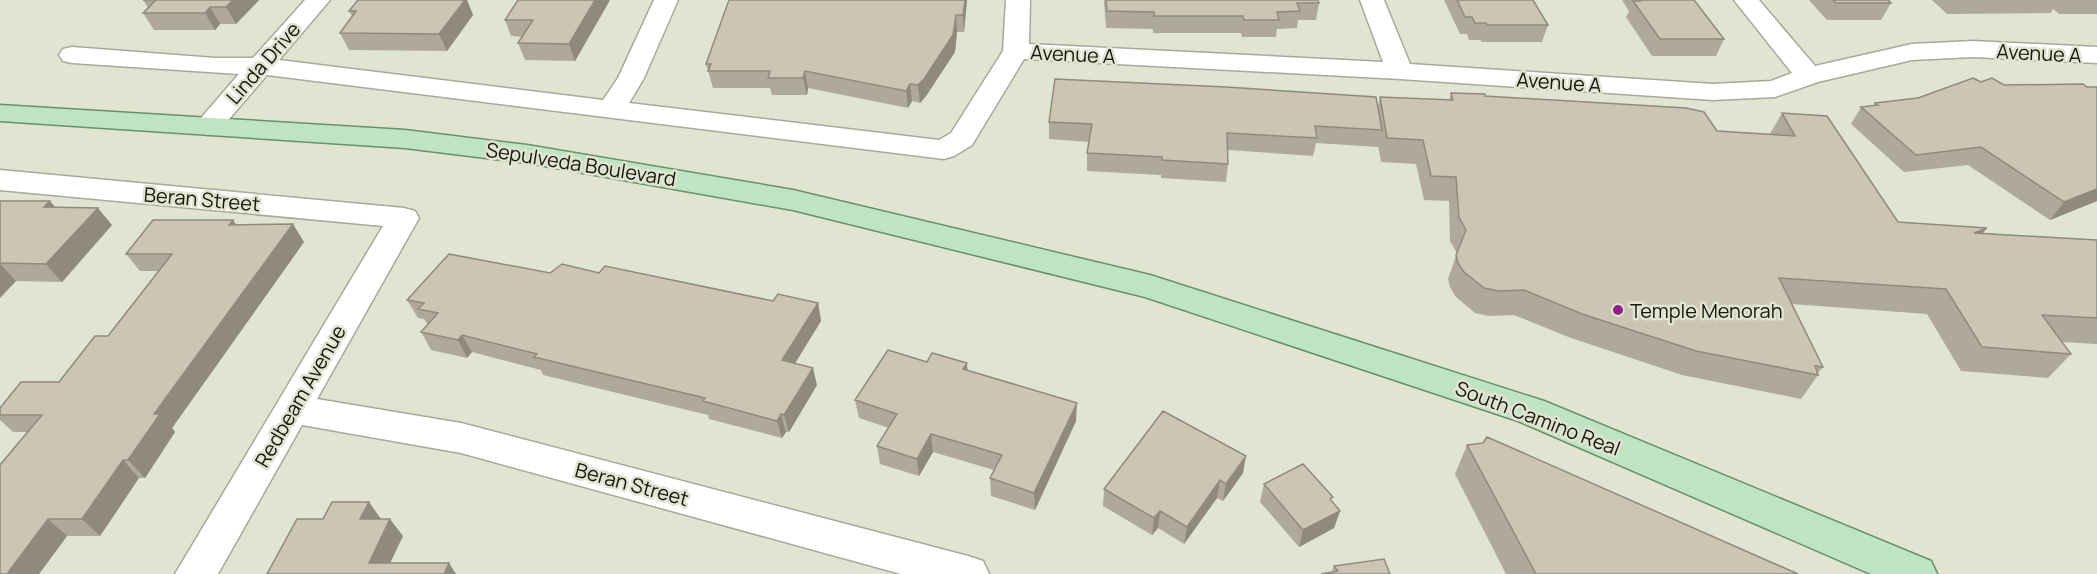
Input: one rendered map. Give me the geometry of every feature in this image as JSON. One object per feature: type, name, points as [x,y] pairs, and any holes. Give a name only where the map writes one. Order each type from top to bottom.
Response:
[{"type":"main road","name":"Sepulveda Boulevard","points":[[0,113],[405,139],[527,154],[792,200],[1150,287]]},
{"type":"main road","name":"South Camino Real","points":[[1150,287],[1531,411],[1916,574]]},
{"type":"street","name":"Linda Drive","points":[[208,126],[318,0]]},
{"type":"street","points":[[612,108],[631,78],[666,0]]},
{"type":"street","points":[[72,55],[215,66],[260,66],[944,150],[962,139],[1016,51],[1018,0]]},
{"type":"street","points":[[1372,0],[1400,71]]},
{"type":"street","points":[[1746,0],[1809,76]]},
{"type":"street","name":"Avenue A","points":[[1016,51],[1400,71],[1713,92],[1775,89],[1809,76],[1912,52],[1948,49],[2097,56]]},
{"type":"street","name":"Beran Street","points":[[0,180],[404,218]]},
{"type":"street","name":"Redbeam Avenue","points":[[196,574],[404,218]]},
{"type":"street","name":"Beran Street","points":[[292,409],[461,438],[968,574]]},
{"type":"building","points":[[156,0],[233,0],[226,7],[210,7],[205,13],[143,13]]},
{"type":"building","points":[[358,0],[465,0],[439,34],[340,33],[356,11],[349,11]]},
{"type":"building","points":[[518,0],[595,0],[569,44],[518,43],[533,20],[505,20]]},
{"type":"building","points":[[729,0],[965,0],[963,15],[956,15],[953,35],[924,79],[918,85],[910,84],[906,91],[805,71],[803,78],[768,78],[770,71],[708,71],[711,64],[706,64]]},
{"type":"building","points":[[1106,0],[1318,0],[1319,3],[1297,3],[1300,11],[1277,12],[1279,20],[1244,20],[1243,16],[1154,16],[1154,12],[1107,11]]},
{"type":"building","points":[[1457,0],[1533,0],[1548,25],[1475,23],[1472,17],[1465,17]]},
{"type":"building","points":[[1694,0],[1724,39],[1660,39],[1633,1]]},
{"type":"building","points":[[1833,0],[1888,0],[1891,3],[1836,3]]},
{"type":"building","points":[[1973,78],[1981,82],[1992,78],[2004,85],[2083,84],[2087,87],[2097,87],[2097,189],[2064,202],[1981,147],[1916,155],[1861,107],[1918,98]]},
{"type":"building","points":[[1055,79],[1376,97],[1382,130],[1315,126],[1317,138],[1227,133],[1228,164],[1162,160],[1162,157],[1087,153],[1092,124],[1049,122]]},
{"type":"building","points":[[1451,93],[1686,108],[1704,112],[1717,131],[1795,136],[1782,113],[1827,116],[1898,222],[1987,228],[1974,233],[2097,240],[2097,318],[2042,315],[2071,354],[1982,347],[1946,289],[1779,278],[1823,367],[1815,366],[1818,375],[1696,351],[1582,314],[1524,290],[1499,291],[1484,288],[1464,272],[1458,263],[1456,255],[1466,230],[1459,217],[1456,177],[1431,176],[1423,140],[1387,138],[1380,97],[1453,100]]},
{"type":"building","points":[[0,201],[50,201],[44,207],[98,208],[46,264],[0,263]]},
{"type":"building","points":[[153,220],[233,220],[229,225],[293,224],[154,414],[160,414],[128,460],[123,460],[82,519],[48,519],[7,574],[0,574],[0,465],[42,415],[0,415],[0,408],[21,382],[59,382],[95,336],[108,336],[172,254],[126,254]]},
{"type":"building","points":[[449,254],[550,273],[562,264],[599,273],[605,266],[773,301],[778,294],[818,303],[782,360],[813,368],[784,415],[781,414],[777,421],[703,401],[705,398],[534,357],[537,354],[462,335],[458,340],[421,332],[438,313],[418,309],[424,303],[407,300]]},
{"type":"building","points":[[888,350],[927,362],[932,353],[967,363],[963,369],[1077,403],[1034,493],[990,478],[1002,455],[931,434],[917,459],[877,446],[897,414],[855,400]]},
{"type":"building","points":[[1163,411],[1246,456],[1226,484],[1220,480],[1187,527],[1160,511],[1154,518],[1104,489]]},
{"type":"building","points":[[1487,437],[1798,574],[1536,574],[1467,445],[1483,443]]},
{"type":"building","points":[[1303,464],[1333,497],[1330,499],[1340,511],[1303,530],[1264,484]]},
{"type":"building","points":[[332,502],[369,502],[360,519],[390,519],[369,563],[449,563],[444,574],[267,574],[297,519],[323,519]]},
{"type":"building","points":[[1384,559],[1390,574],[1321,574],[1338,571],[1334,566]]},
{"type":"place","name":"Temple Menorah","points":[[1618,310]]}]
